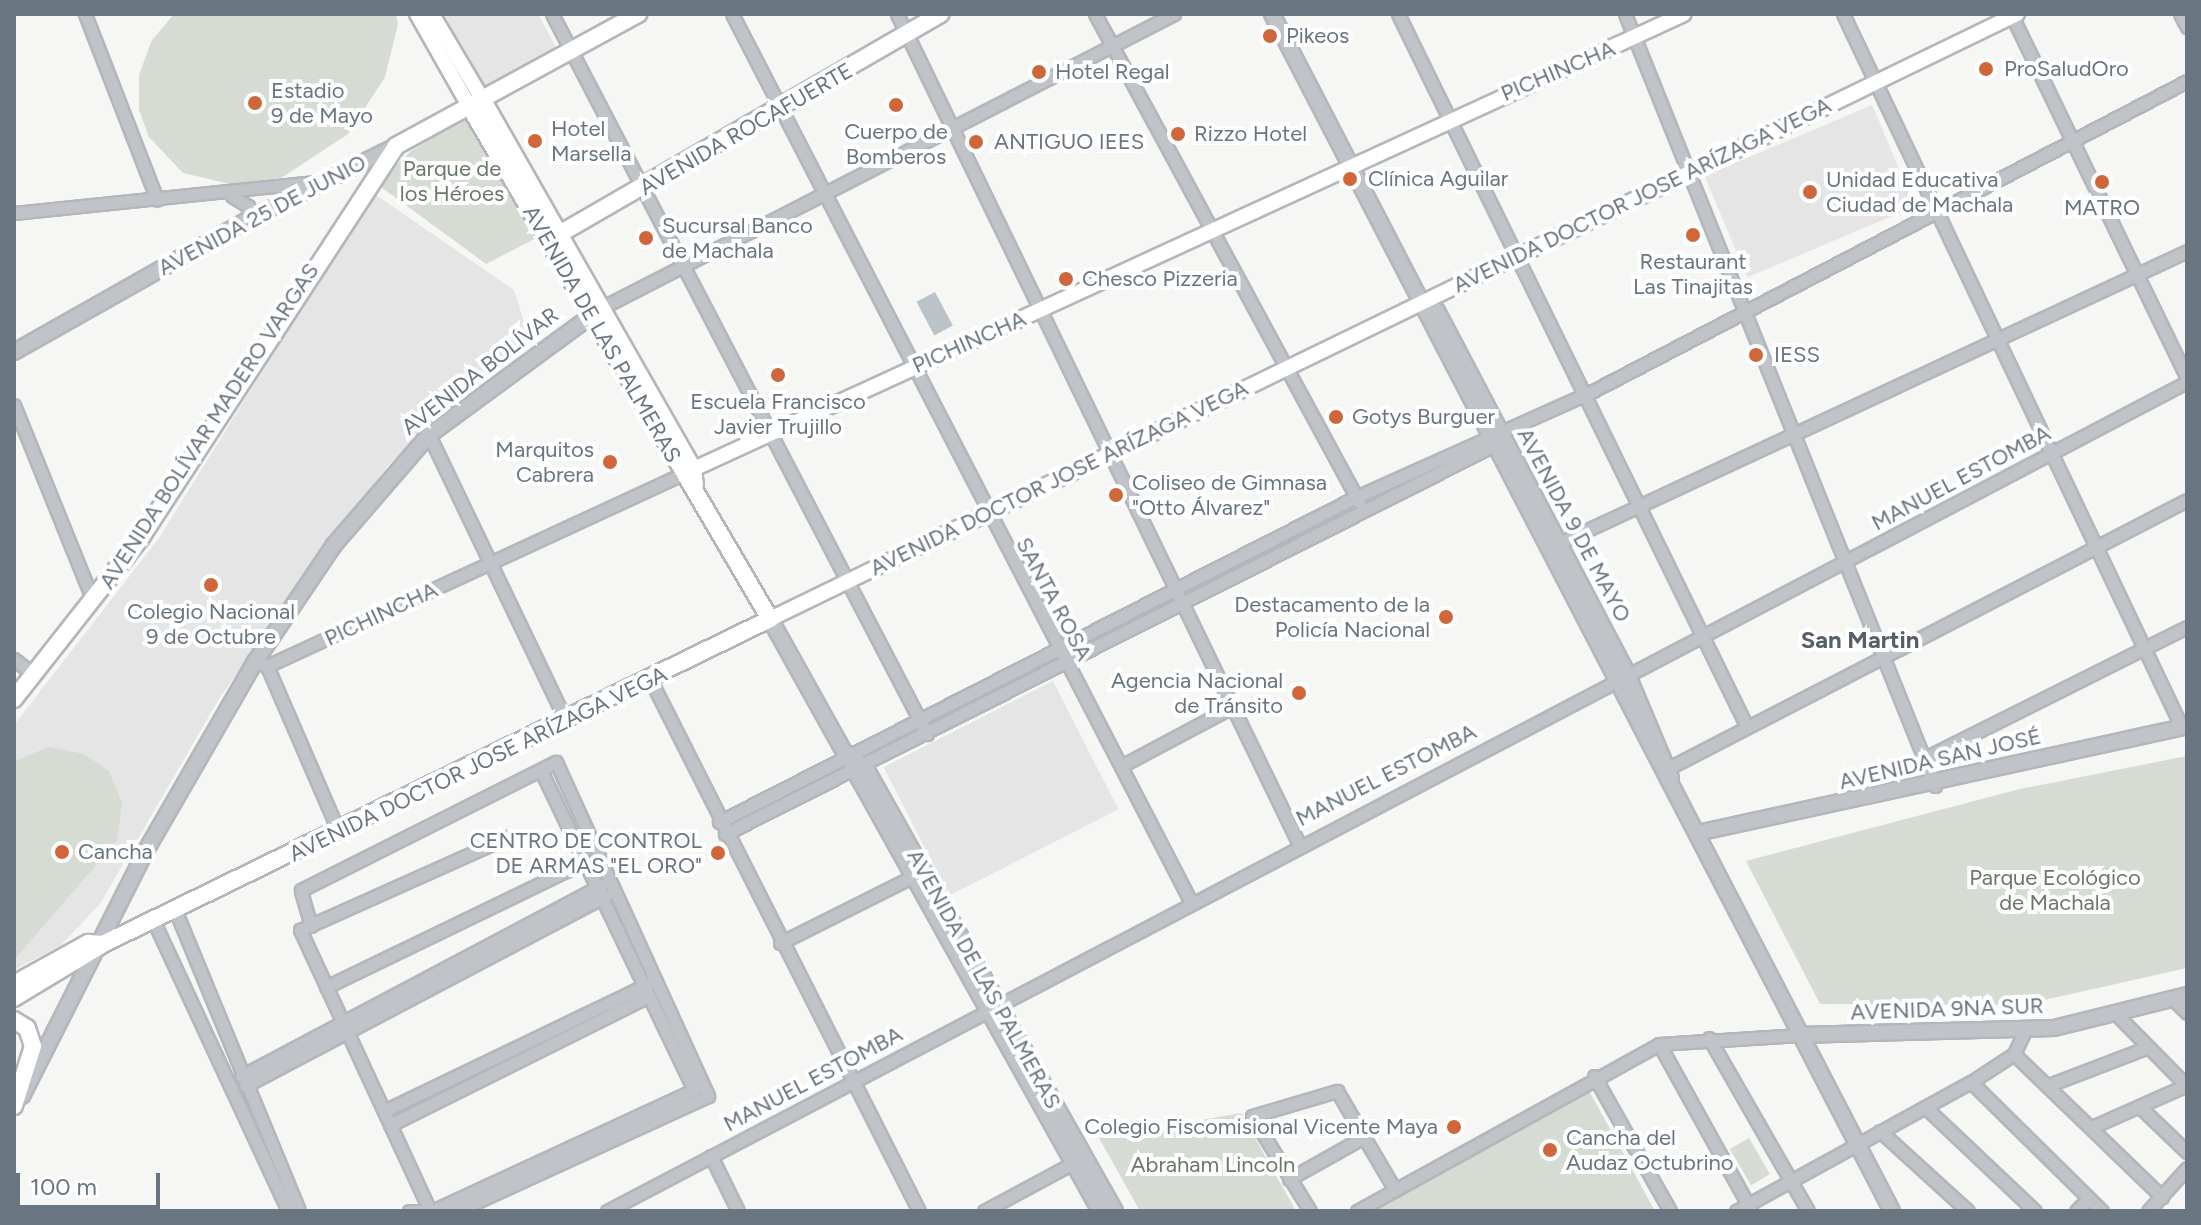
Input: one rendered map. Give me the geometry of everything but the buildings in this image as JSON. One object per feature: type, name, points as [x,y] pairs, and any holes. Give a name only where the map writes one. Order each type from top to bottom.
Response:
[{"type":"main road","name":"AVENIDA DE LAS PALMERAS","points":[[417,14],[475,100],[598,310],[770,619]]},
{"type":"main road","name":"AVENIDA DE LAS PALMERAS","points":[[432,14],[475,100]]},
{"type":"main road","name":"AVENIDA 25 DE JUNIO","points":[[396,146],[475,100],[638,14]]},
{"type":"main road","name":"AVENIDA ROCAFUERTE","points":[[555,237],[781,110],[940,14]]},
{"type":"main road","name":"PICHINCHA","points":[[690,476],[773,432],[915,365],[1038,312],[1449,117],[1684,14]]},
{"type":"main road","name":"AVENIDA DOCTOR JOSE ARÍZAGA VEGA","points":[[14,998],[104,942],[176,912],[850,579],[2013,15]]},
{"type":"main road","name":"AVENIDA BOLÍVAR MADERO VARGAS","points":[[22,685],[93,601],[396,146]]},
{"type":"main road","name":"AVENIDA DOCTOR JOSE ARÍZAGA VEGA","points":[[14,984],[88,943],[104,942]]},
{"type":"main road","points":[[14,1020],[27,1028],[33,1046],[14,1108]]},
{"type":"street","points":[[85,14],[157,200]]},
{"type":"street","points":[[552,14],[643,189],[688,267],[927,734]]},
{"type":"street","name":"SANTA ROSA","points":[[732,14],[825,198],[915,365],[986,515],[1191,902]]},
{"type":"street","points":[[897,14],[1038,312],[1112,453],[1298,842]]},
{"type":"street","points":[[1095,14],[1212,227],[1284,368],[1365,511]]},
{"type":"street","name":"AVENIDA BOLÍVAR","points":[[14,1108],[104,942],[144,854],[334,545],[429,435],[598,310],[952,134],[1174,14]]},
{"type":"street","name":"AVENIDA 9 DE MAYO","points":[[1272,14],[1702,832],[1800,1035],[1892,1211]]},
{"type":"street","points":[[1398,14],[1589,393],[1747,727]]},
{"type":"street","points":[[1625,14],[1748,309],[1844,561],[1935,786]]},
{"type":"street","points":[[1843,14],[2184,727]]},
{"type":"street","points":[[2180,14],[2187,27]]},
{"type":"street","points":[[2013,15],[2187,380]]},
{"type":"street","points":[[725,834],[858,770],[1365,511],[1497,438],[1589,393],[2070,138],[2187,81]]},
{"type":"street","name":"AVENIDA 25 DE JUNIO","points":[[14,352],[249,219],[320,181],[396,146]]},
{"type":"street","points":[[14,213],[232,196],[320,181]]},
{"type":"street","points":[[232,196],[248,206],[249,219]]},
{"type":"street","points":[[1551,548],[1794,430],[2187,251]]},
{"type":"street","name":"MANUEL ESTOMBA","points":[[607,1211],[1191,902],[1298,842],[1844,561],[2187,380]]},
{"type":"street","points":[[14,405],[93,601]]},
{"type":"street","points":[[429,435],[493,562],[566,721]]},
{"type":"street","points":[[719,822],[846,752],[1356,497],[1497,438]]},
{"type":"street","name":"PICHINCHA","points":[[261,664],[690,476]]},
{"type":"street","points":[[1669,772],[1747,727],[1885,659],[2187,500]]},
{"type":"street","name":"AVENIDA DE LAS PALMERAS","points":[[770,619],[1079,1160],[1115,1211]]},
{"type":"street","points":[[1925,758],[2187,627]]},
{"type":"street","points":[[14,659],[22,685]]},
{"type":"street","points":[[261,664],[339,832]]},
{"type":"street","points":[[650,679],[850,1083],[919,1211]]},
{"type":"street","points":[[1121,766],[1232,707]]},
{"type":"street","name":"AVENIDA SAN JOSÉ","points":[[1702,832],[1935,786],[2184,727]]},
{"type":"street","points":[[311,926],[301,890],[556,762],[612,886],[650,987],[694,1090],[431,1211],[300,930],[311,926],[510,836]]},
{"type":"street","points":[[457,1211],[708,1096],[600,893],[541,770]]},
{"type":"street","points":[[326,987],[585,862]]},
{"type":"street","points":[[780,943],[918,874]]},
{"type":"street","points":[[243,1081],[612,886]]},
{"type":"street","points":[[176,912],[186,948],[299,1211]]},
{"type":"street","points":[[154,922],[173,955],[288,1211]]},
{"type":"street","points":[[173,955],[186,948]]},
{"type":"street","points":[[384,1111],[650,987]]},
{"type":"street","points":[[390,1125],[650,987]]},
{"type":"street","name":"AVENIDA 9NA SUR","points":[[1800,1035],[2025,1030],[2187,995]]},
{"type":"street","points":[[2172,998],[2187,1013]]},
{"type":"street","points":[[2092,1127],[2187,1086],[2114,1012]]},
{"type":"street","points":[[1736,1211],[1749,1208],[1791,1181],[1971,1082],[2014,1054],[2025,1030]]},
{"type":"street","points":[[1357,1211],[1594,1076],[1659,1044],[1709,1038],[1800,1035]]},
{"type":"street","points":[[1709,1038],[1808,1211]]},
{"type":"street","points":[[1659,1044],[1749,1208]]},
{"type":"street","points":[[2049,1085],[2148,1047]]},
{"type":"street","points":[[2014,1054],[2162,1197]]},
{"type":"street","points":[[1594,1076],[1670,1211]]},
{"type":"street","points":[[1971,1082],[2102,1211]]},
{"type":"street","points":[[1310,1211],[1252,1116],[1337,1091],[1395,1190]]},
{"type":"street","points":[[1925,1107],[2035,1211]]},
{"type":"street","points":[[2140,1107],[2187,1152]]},
{"type":"street","points":[[1880,1131],[1968,1211]]},
{"type":"street","points":[[1289,1179],[1362,1138]]},
{"type":"street","points":[[711,1156],[738,1211]]},
{"type":"street","points":[[984,1211],[1079,1160]]},
{"type":"street","name":"AVENIDA DE LAS PALMERAS","points":[[1079,1160],[1100,1211]]},
{"type":"street","points":[[2148,1211],[2187,1168]]},
{"type":"street","points":[[2076,1211],[2089,1198]]},
{"type":"street","points":[[409,1211],[422,1211]]},
{"type":"shaded area","points":[[444,14],[538,14],[557,49],[484,89]]},
{"type":"shaded area","name":"Unidad Educativa Ciudad de Machala","points":[[1872,105],[1915,206],[1747,277],[1704,176]]},
{"type":"shaded area","name":"Colegio Nacional 9 de Octubre","points":[[373,193],[514,290],[528,335],[388,465],[220,697],[100,904],[60,946],[14,970],[14,725],[159,538]]},
{"type":"shaded area","points":[[935,292],[953,326],[934,335],[916,302]]},
{"type":"shaded area","points":[[1053,681],[1118,809],[949,896],[884,767]]},
{"type":"green space","name":"Estadio 9 de Mayo","points":[[174,14],[396,14],[398,24],[385,77],[348,134],[281,178],[230,184],[183,173],[149,137],[139,110],[139,75],[152,40]]},
{"type":"green space","name":"Parque de los Héroes","points":[[468,115],[540,236],[486,264],[377,184],[411,151]]},
{"type":"green space","name":"Cancha","points":[[49,747],[84,754],[109,771],[122,803],[117,841],[14,960],[14,761]]},
{"type":"green space","name":"Parque Ecológico de Machala","points":[[2187,756],[2187,968],[2022,1005],[1820,1004],[1746,861],[2020,789]]},
{"type":"green space","name":"Cancha del Audaz Octubrino","points":[[1588,1089],[1655,1211],[1371,1211]]},
{"type":"green space","name":"Abraham Lincoln","points":[[1241,1113],[1296,1211],[1140,1211],[1099,1138]]},
{"type":"green space","points":[[1749,1138],[1770,1174],[1751,1185],[1730,1149]]},
{"type":"place","name":"Pikeos","points":[[1270,36]]},
{"type":"place","name":"ProSaludOro","points":[[1986,69]]},
{"type":"place","name":"Hotel Regal","points":[[1039,72]]},
{"type":"place","name":"Estadio 9 de Mayo","points":[[255,103]]},
{"type":"place","name":"Cuerpo de Bomberos","points":[[896,105]]},
{"type":"place","name":"Rizzo Hotel","points":[[1178,134]]},
{"type":"place","name":"Hotel Marsella","points":[[535,141]]},
{"type":"place","name":"ANTIGUO IEES","points":[[976,142]]},
{"type":"place","name":"Clínica Aguilar","points":[[1350,179]]},
{"type":"place","name":"MATRO","points":[[2102,182]]},
{"type":"place","name":"Unidad Educativa Ciudad de Machala","points":[[1810,192]]},
{"type":"place","name":"Restaurant Las Tinajitas","points":[[1693,235]]},
{"type":"place","name":"Sucursal Banco de Machala","points":[[646,238]]},
{"type":"place","name":"Chesco Pizzeria","points":[[1066,279]]},
{"type":"place","name":"IESS","points":[[1756,355]]},
{"type":"place","name":"Escuela Francisco Javier Trujillo","points":[[778,375]]},
{"type":"place","name":"Gotys Burguer","points":[[1336,417]]},
{"type":"place","name":"Marquitos Cabrera","points":[[610,462]]},
{"type":"place","name":"Coliseo de Gimnasa \"Otto Álvarez\"","points":[[1116,495]]},
{"type":"place","name":"Colegio Nacional 9 de Octubre","points":[[211,585]]},
{"type":"place","name":"Destacamento de la Policía Nacional","points":[[1446,617]]},
{"type":"place","name":"Agencia Nacional de Tránsito","points":[[1299,693]]},
{"type":"place","name":"Cancha","points":[[62,852]]},
{"type":"place","name":"CENTRO DE CONTROL DE ARMAS \"EL ORO\"","points":[[718,853]]},
{"type":"place","name":"Colegio Fiscomisional Vicente Maya","points":[[1454,1127]]},
{"type":"place","name":"Cancha del Audaz Octubrino","points":[[1550,1150]]},
{"type":"district","name":"San Martin","points":[[1860,640]]}]
